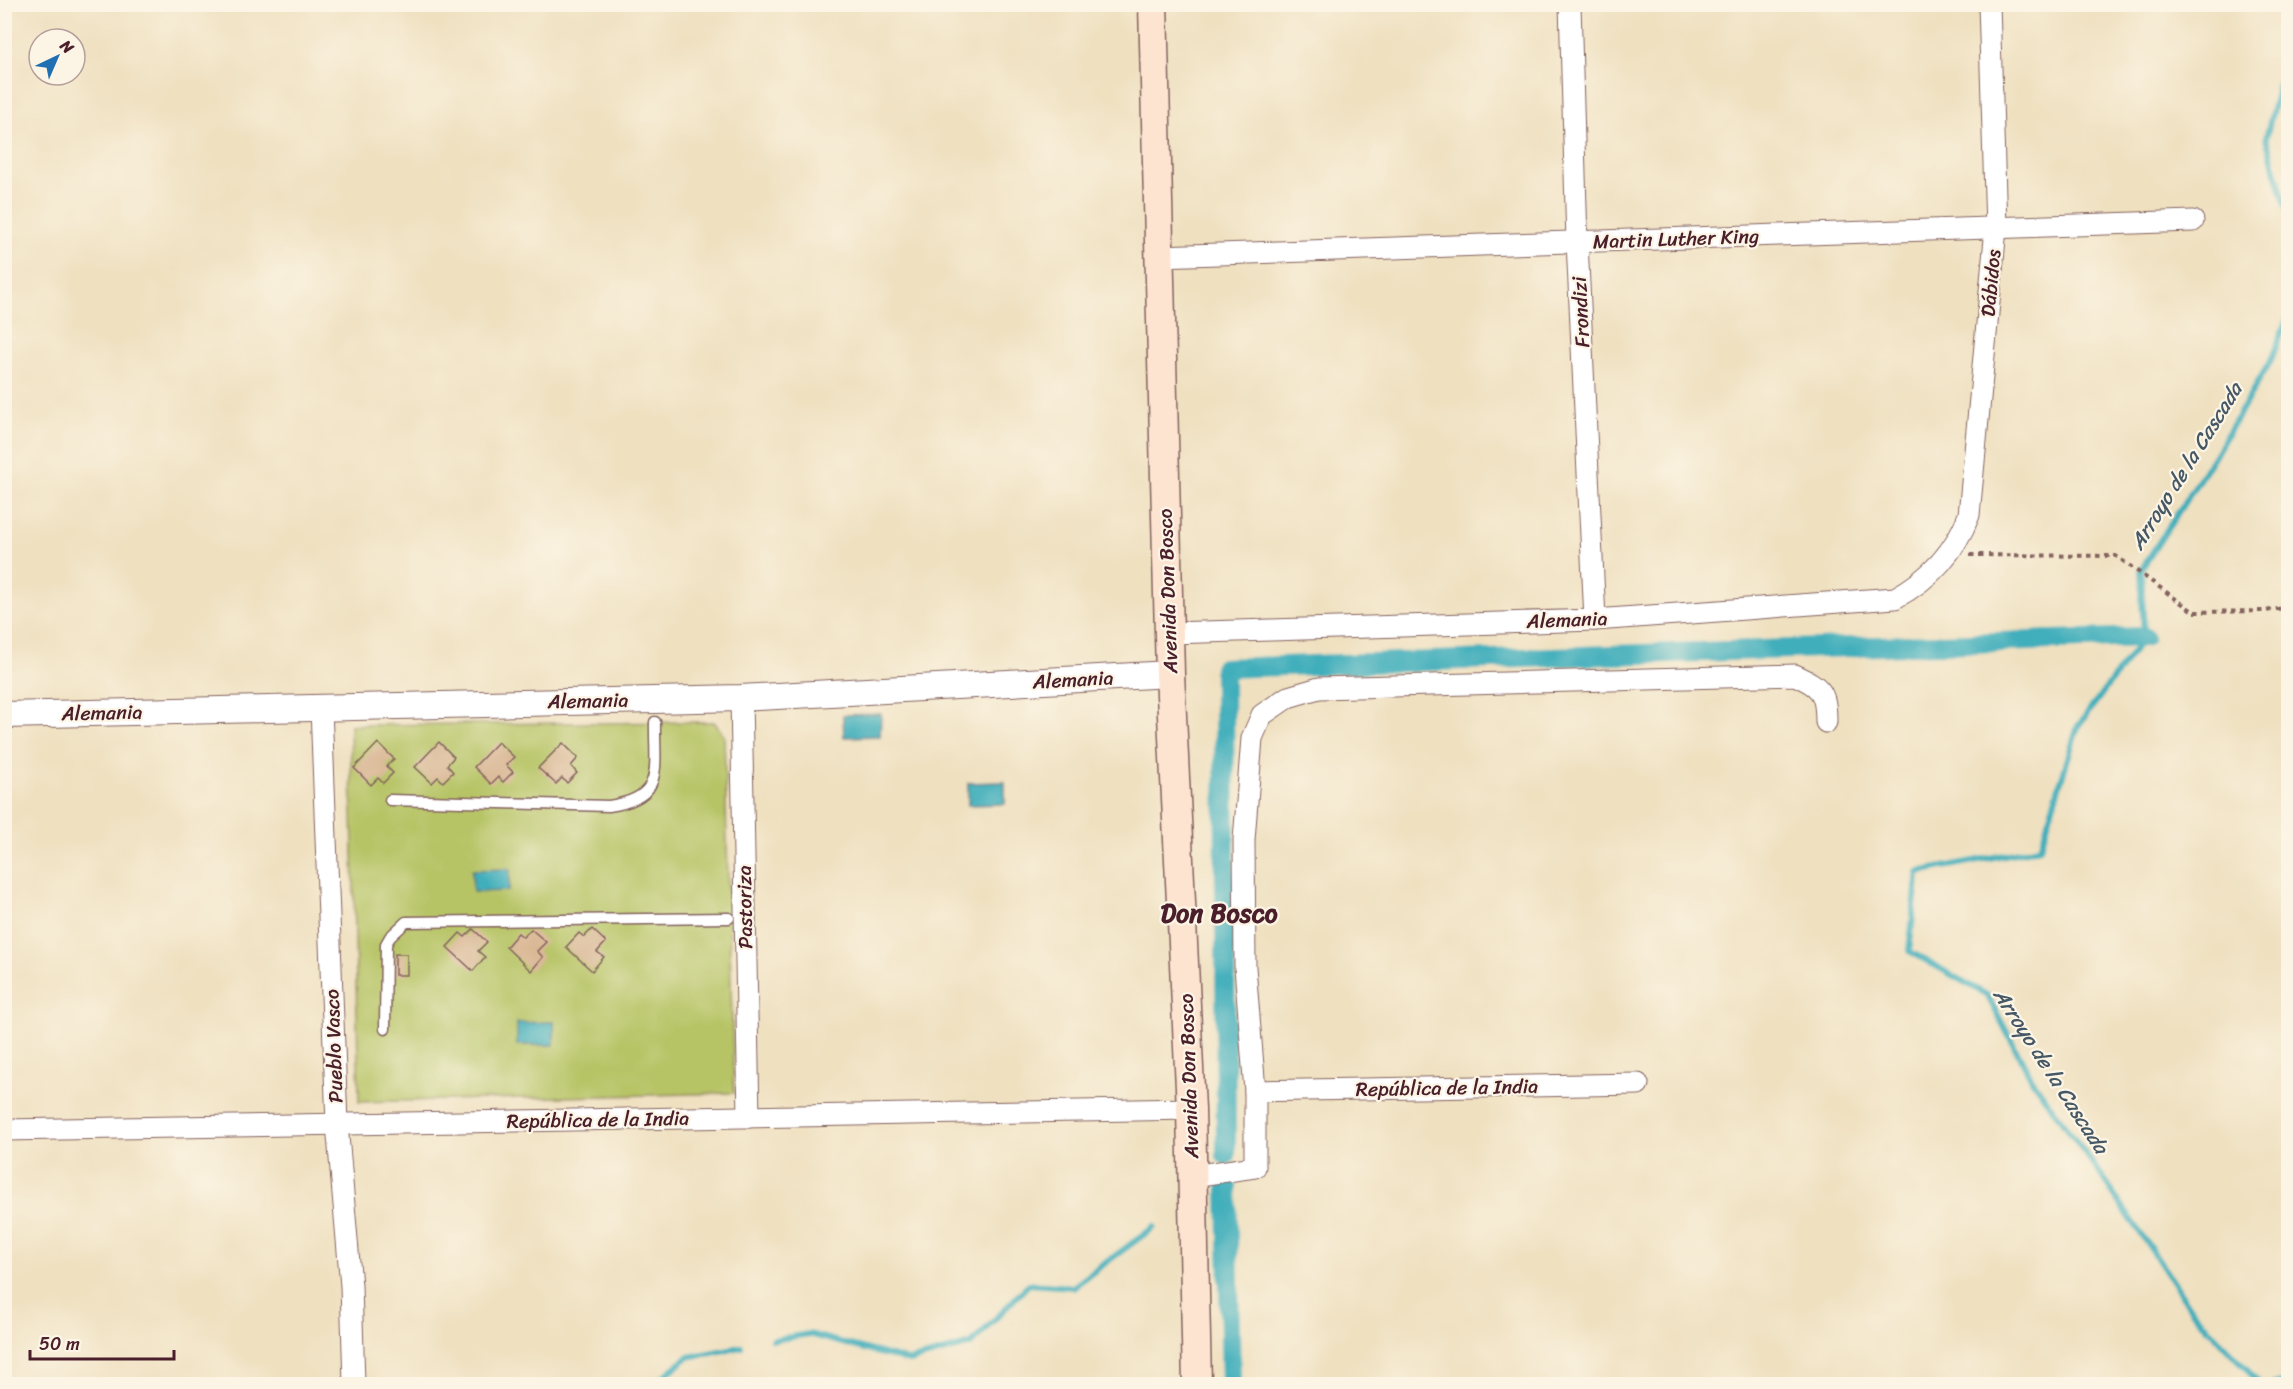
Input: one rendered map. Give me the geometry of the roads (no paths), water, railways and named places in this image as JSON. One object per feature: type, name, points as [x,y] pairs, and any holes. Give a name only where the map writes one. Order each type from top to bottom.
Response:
[{"type":"main road","name":"Avenida Don Bosco","points":[[1153,4],[1170,674],[1191,1109],[1197,1384]]},
{"type":"street","name":"Frondizi","points":[[1569,4],[1577,242],[1595,620]]},
{"type":"street","name":"Dábidos","points":[[1948,555],[1962,533],[1969,515],[1996,228],[1989,4]]},
{"type":"street","name":"Martin Luther King","points":[[1158,256],[2193,221]]},
{"type":"street","name":"Alemania","points":[[1169,633],[1595,620],[1895,598],[1915,588],[1948,555]]},
{"type":"street","name":"Alemania","points":[[4,716],[741,698],[1170,674]]},
{"type":"street","name":"Avenida Don Bosco","points":[[1192,1176],[1255,1167],[1256,1091],[1245,967],[1244,840],[1252,738],[1262,716],[1288,697],[1318,688],[1795,675],[1813,683],[1826,701],[1826,722]]},
{"type":"street","name":"Pastoriza","points":[[741,698],[749,1117]]},
{"type":"street","name":"Pueblo Vasco","points":[[321,708],[337,1124],[351,1286],[354,1384]]},
{"type":"street","name":"República de la India","points":[[1256,1091],[1638,1084]]},
{"type":"street","name":"República de la India","points":[[4,1130],[1191,1109]]},
{"type":"lane","points":[[390,800],[609,806],[628,803],[643,796],[653,780],[655,723]]},
{"type":"lane","points":[[386,1029],[386,944],[406,922],[729,918]]},
{"type":"water","points":[[881,714],[880,736],[844,737],[843,715]]},
{"type":"water","points":[[1005,782],[1005,804],[968,805],[968,783]]},
{"type":"water","points":[[510,869],[509,891],[473,892],[472,870]]},
{"type":"water","points":[[554,1022],[554,1045],[517,1045],[517,1023]]},
{"type":"waterway","name":"Arroyo de la Cascada","points":[[2288,74],[2279,85],[2266,138],[2288,214]]},
{"type":"waterway","name":"Arroyo de la Cascada","points":[[2260,1384],[2194,1313],[2105,1181],[2034,1083],[1987,995],[1909,951],[1918,872],[2040,848],[2078,726],[2144,637],[2141,570],[2218,450],[2271,360],[2288,317]]},
{"type":"waterway","points":[[1226,1155],[1224,668],[2144,637]]},
{"type":"waterway","points":[[1227,1187],[1231,1384]]},
{"type":"waterway","points":[[773,1340],[809,1334],[909,1361],[971,1344],[1029,1284],[1073,1287],[1154,1227]]},
{"type":"waterway","points":[[654,1384],[688,1357],[741,1347]]},
{"type":"waterway","name":"Arroyo de la Cascada","points":[[2272,1384],[2288,1382]]},
{"type":"district","name":"Don Bosco","points":[[1219,913]]}]
